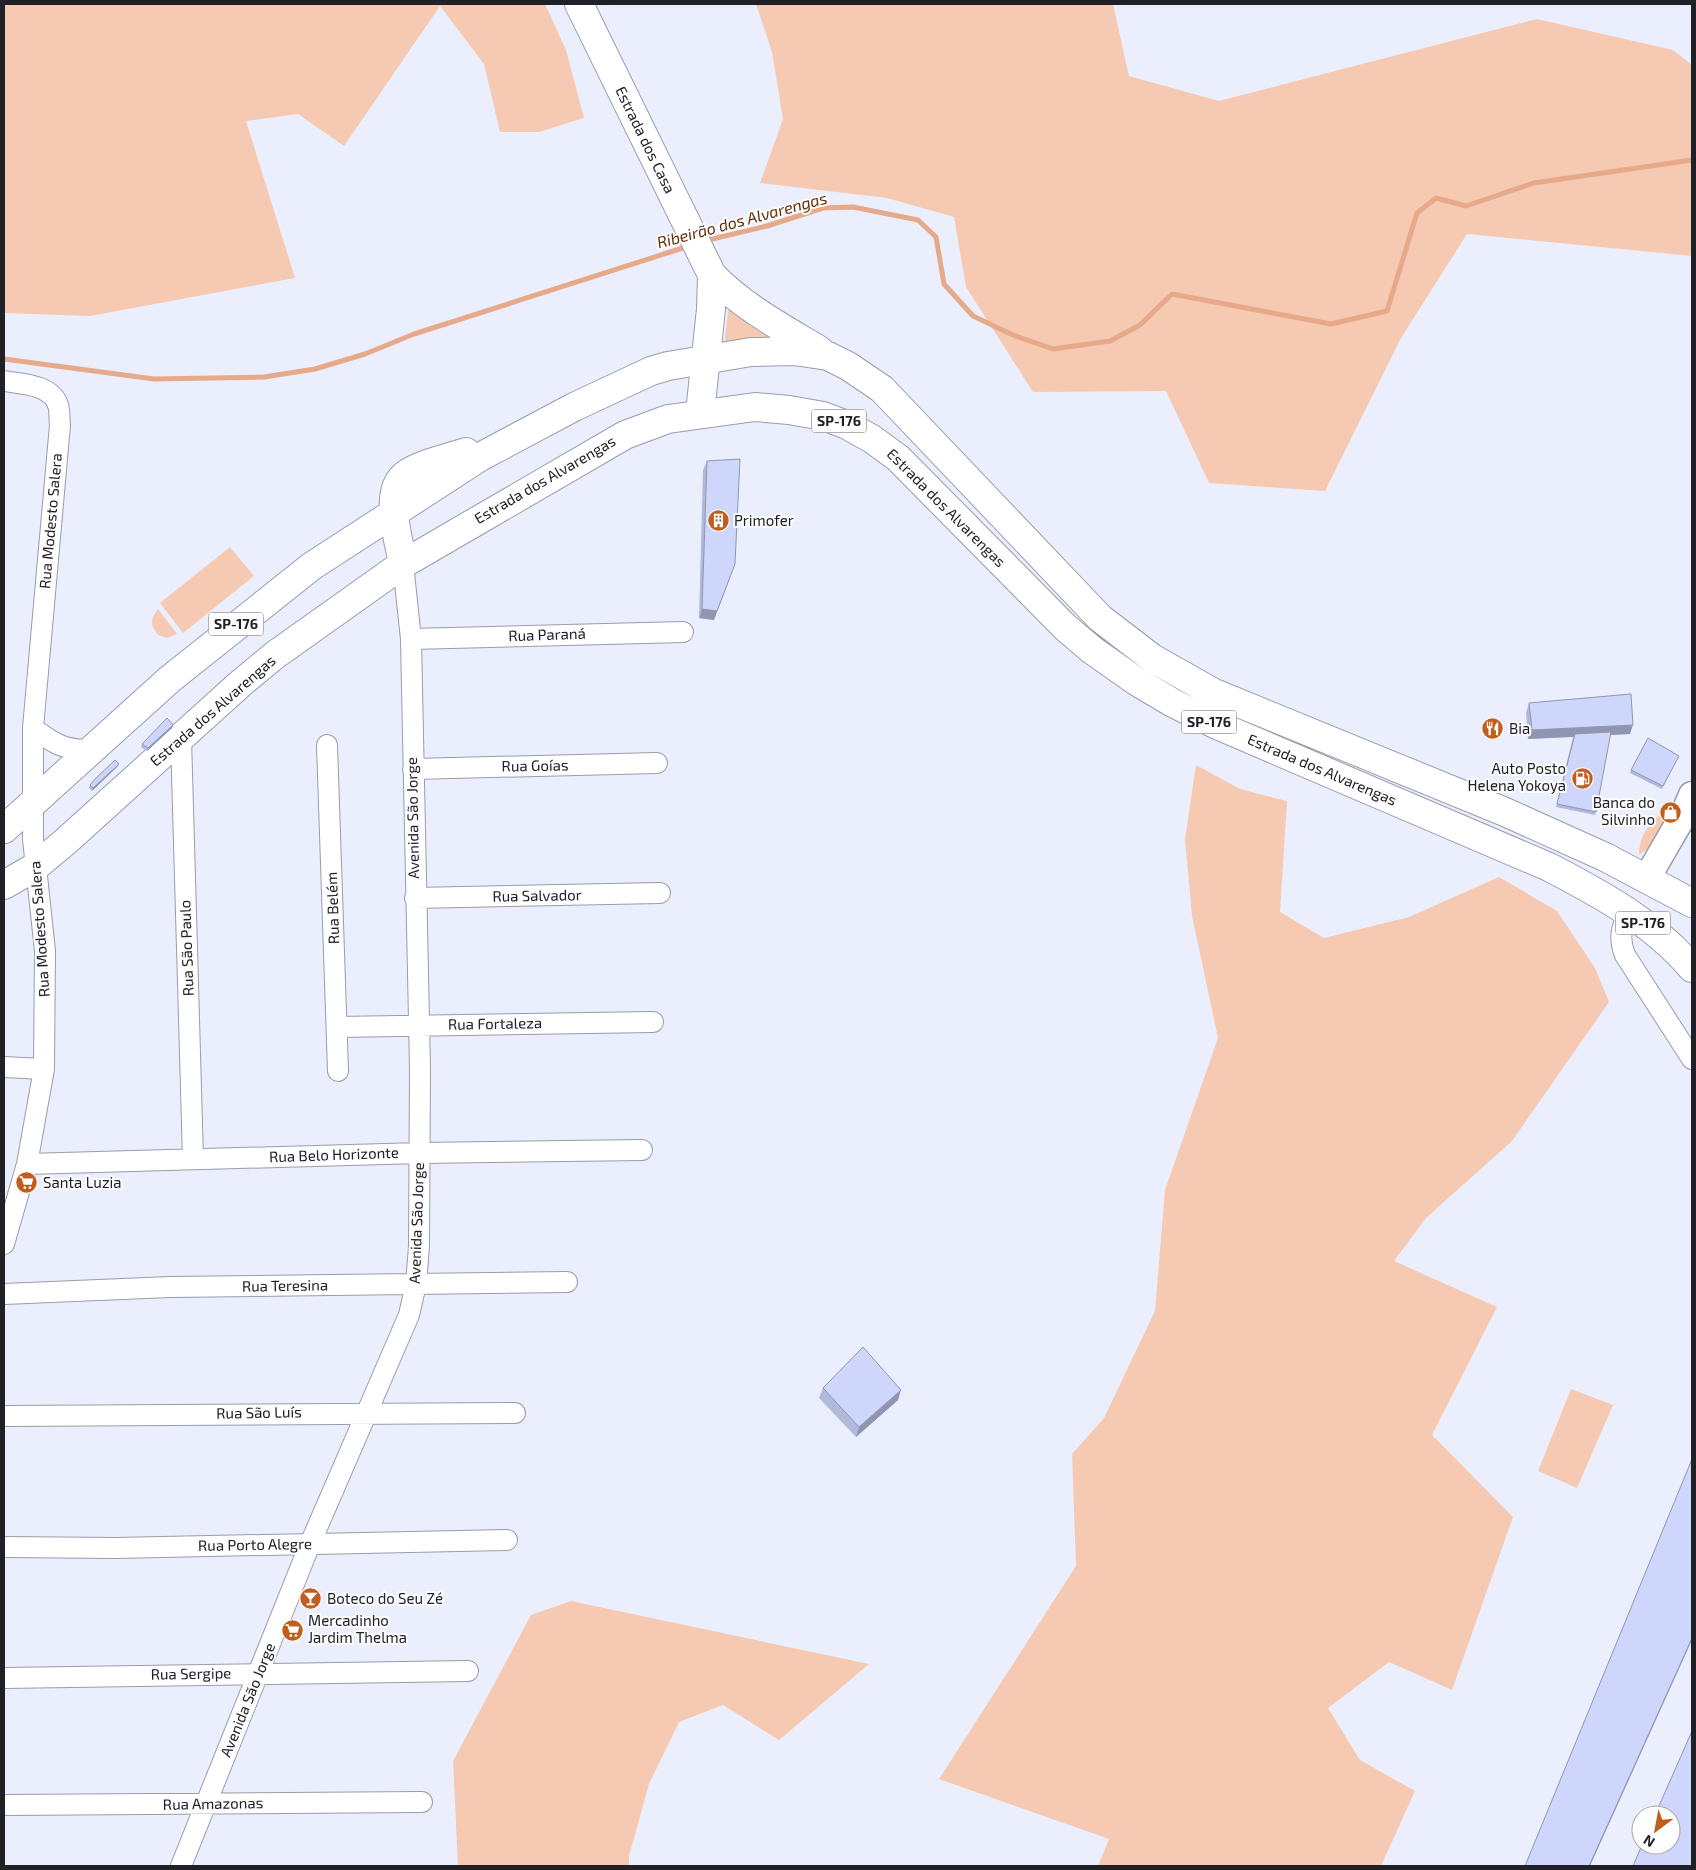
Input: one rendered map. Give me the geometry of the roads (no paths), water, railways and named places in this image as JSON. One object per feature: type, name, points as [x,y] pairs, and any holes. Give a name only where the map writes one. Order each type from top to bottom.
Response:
[{"type":"main road","name":"Estrada dos Casa","points":[[579,4],[708,267]]},
{"type":"main road","points":[[700,414],[711,309],[708,267]]},
{"type":"main road","points":[[708,267],[726,290],[753,311],[828,356]]},
{"type":"main road","points":[[668,366],[690,343],[711,309]]},
{"type":"main road","name":"Estrada dos Alvarengas","points":[[4,829],[89,750],[170,679],[265,601],[312,566],[442,480],[519,436],[631,380],[668,366],[706,358],[783,351],[828,356],[870,379],[893,399],[1100,618],[1152,658],[1214,693],[1505,812],[1647,878],[1692,903]]},
{"type":"main road","name":"Estrada dos Alvarengas","points":[[4,884],[35,867],[275,655],[403,564],[625,435],[668,419],[740,408],[780,409],[822,416],[860,432],[898,458],[1065,627],[1092,650],[1136,681],[1217,726],[1549,867],[1628,912],[1674,949],[1692,968]]},
{"type":"main road","points":[[394,513],[403,564]]},
{"type":"street","name":"Rua Modesto Salera","points":[[4,381],[40,388],[58,404],[60,425],[33,728],[35,867],[45,951],[44,1069],[27,1164],[7,1224],[4,1244]]},
{"type":"street","name":"Avenida São Jorge","points":[[181,1866],[260,1673],[310,1544],[409,1315],[416,1284],[420,1246],[418,1026],[411,640],[403,564]]},
{"type":"street","name":"Rua Paraná","points":[[411,640],[683,632]]},
{"type":"street","points":[[33,728],[61,747],[70,750],[89,750]]},
{"type":"street","name":"Rua São Paulo","points":[[181,738],[193,1159]]},
{"type":"street","name":"Rua Belém","points":[[327,745],[338,1071]]},
{"type":"street","name":"Rua Goías","points":[[412,769],[657,763]]},
{"type":"street","points":[[1647,878],[1684,814],[1692,795]]},
{"type":"street","name":"Rua Salvador","points":[[415,898],[660,893]]},
{"type":"street","points":[[1628,912],[1620,933],[1622,949],[1648,994],[1692,1059]]},
{"type":"street","name":"Rua Fortaleza","points":[[337,1027],[653,1022]]},
{"type":"street","points":[[4,1067],[44,1069]]},
{"type":"street","name":"Rua Belo Horizonte","points":[[27,1164],[420,1153],[642,1150]]},
{"type":"street","name":"Rua Teresina","points":[[4,1294],[170,1287],[567,1282]]},
{"type":"street","name":"Rua São Luís","points":[[4,1416],[367,1413],[515,1414]]},
{"type":"street","name":"Rua Porto Alegre","points":[[4,1547],[115,1548],[507,1540]]},
{"type":"street","name":"Rua Sergipe","points":[[4,1678],[468,1671]]},
{"type":"street","name":"Rua Amazonas","points":[[4,1806],[422,1802]]},
{"type":"waterway","name":"Ribeirão dos Alvarengas","points":[[704,241],[767,226],[823,208],[853,207],[918,220],[936,237],[944,284],[973,316],[1013,335],[1053,349],[1110,341],[1140,325],[1172,294],[1331,324],[1387,311],[1417,213],[1436,198],[1466,206],[1534,183],[1692,160]]},
{"type":"waterway","name":"Ribeirão dos Alvarengas","points":[[4,359],[154,379],[264,377],[315,369],[365,354],[414,334],[689,246]]},
{"type":"place","name":"Primofer","points":[[718,521]]},
{"type":"place","name":"Bia","points":[[1493,729]]},
{"type":"place","name":"Auto Posto Helena Yokoya","points":[[1582,778]]},
{"type":"place","name":"Banca do Silvinho","points":[[1671,812]]},
{"type":"place","name":"Santa Luzia","points":[[27,1183]]},
{"type":"place","name":"Boteco do Seu Zé","points":[[311,1599]]},
{"type":"place","name":"Mercadinho Jardim Thelma","points":[[292,1630]]}]
